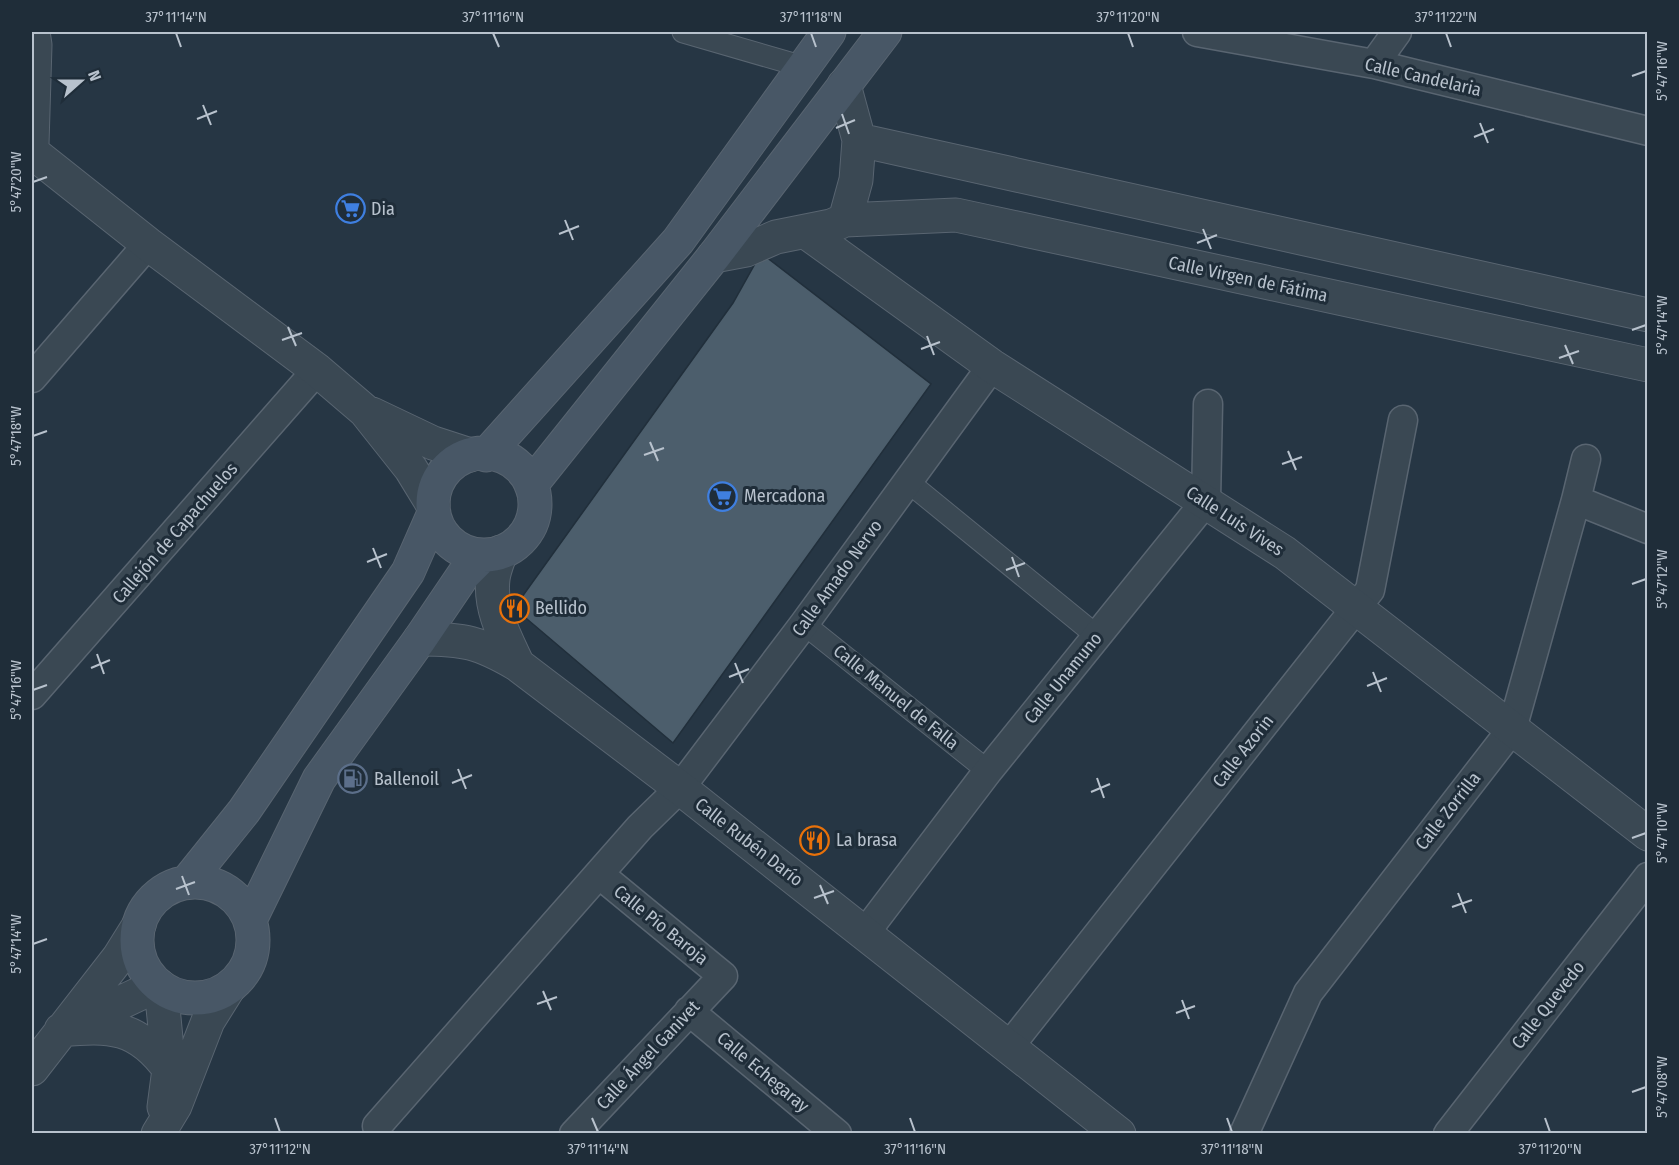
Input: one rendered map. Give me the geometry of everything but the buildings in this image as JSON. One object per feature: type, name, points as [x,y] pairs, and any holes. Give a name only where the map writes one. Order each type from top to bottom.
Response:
[{"type":"main road","points":[[478,455],[678,241],[829,32]]},
{"type":"main road","points":[[531,485],[714,256],[885,32]]},
{"type":"main road","points":[[187,882],[244,811],[408,572],[434,509],[436,489],[443,474],[454,462],[478,455],[502,456],[511,460],[527,476],[531,485],[535,500],[532,522],[520,540],[492,554],[464,574],[420,639],[318,779],[250,920]]},
{"type":"main road","points":[[434,509],[440,529],[451,543],[466,551],[492,554]]},
{"type":"main road","points":[[198,882],[220,887],[238,900],[250,920],[254,939],[251,958],[241,976],[228,989],[211,996],[194,998],[177,995],[160,986],[144,965],[139,952],[137,939],[140,925],[149,905],[176,885],[198,882]]},
{"type":"street","points":[[32,144],[35,45],[33,32]]},
{"type":"street","points":[[682,32],[804,67]]},
{"type":"street","name":"Calle Candelaria","points":[[1197,32],[1374,64],[1647,131]]},
{"type":"street","points":[[1374,64],[1397,32]]},
{"type":"street","points":[[844,85],[859,140],[856,180],[845,220]]},
{"type":"street","points":[[859,140],[1647,315]]},
{"type":"street","points":[[32,152],[148,244],[317,370],[365,411],[411,469],[434,509]]},
{"type":"street","name":"Calle Virgen de Fátima","points":[[714,256],[746,250],[776,237],[831,226],[845,220],[956,215],[1647,365]]},
{"type":"street","name":"Calle Luis Vives","points":[[806,232],[992,366],[1285,553],[1647,834]]},
{"type":"street","points":[[32,378],[148,244]]},
{"type":"street","name":"Calle Amado Nervo","points":[[377,1126],[640,827],[680,788],[804,624],[992,366]]},
{"type":"street","name":"Callejón de Capachuelos","points":[[32,694],[317,370]]},
{"type":"street","points":[[1206,501],[1208,404]]},
{"type":"street","points":[[365,411],[433,443],[478,455]]},
{"type":"street","name":"Calle Azorin","points":[[1008,1048],[1370,591],[1403,420]]},
{"type":"street","name":"Calle Zorrilla","points":[[1244,1134],[1308,993],[1512,729],[1586,459]]},
{"type":"street","points":[[908,481],[1097,636]]},
{"type":"street","points":[[1576,500],[1647,529]]},
{"type":"street","name":"Calle Unamuno","points":[[865,933],[988,771],[1206,501]]},
{"type":"street","points":[[492,554],[493,598],[496,616],[518,665]]},
{"type":"street","name":"Calle Manuel de Falla","points":[[804,624],[988,771]]},
{"type":"street","name":"Calle Rubén Darío","points":[[420,639],[466,641],[495,652],[518,665],[680,788],[1119,1134]]},
{"type":"street","name":"Calle Pío Baroja","points":[[599,874],[723,976]]},
{"type":"street","name":"Calle Quevedo","points":[[1448,1134],[1647,877]]},
{"type":"street","points":[[32,1069],[119,957],[140,925]]},
{"type":"street","name":"Calle Ángel Ganivet","points":[[590,1128],[689,1011],[723,976]]},
{"type":"street","points":[[61,1030],[160,986],[169,1069],[160,1130]]},
{"type":"street","points":[[160,1130],[179,1095],[208,1022],[228,989]]},
{"type":"street","name":"Calle Echegaray","points":[[689,1011],[837,1134]]},
{"type":"street","points":[[61,1030],[95,1026],[129,1034],[152,1048],[169,1069]]},
{"type":"place","name":"Dia","points":[[350,209]]},
{"type":"place","name":"Mercadona","points":[[723,496]]},
{"type":"place","name":"Bellido","points":[[514,608]]},
{"type":"place","name":"Ballenoil","points":[[353,779]]},
{"type":"place","name":"La brasa","points":[[815,840]]}]
